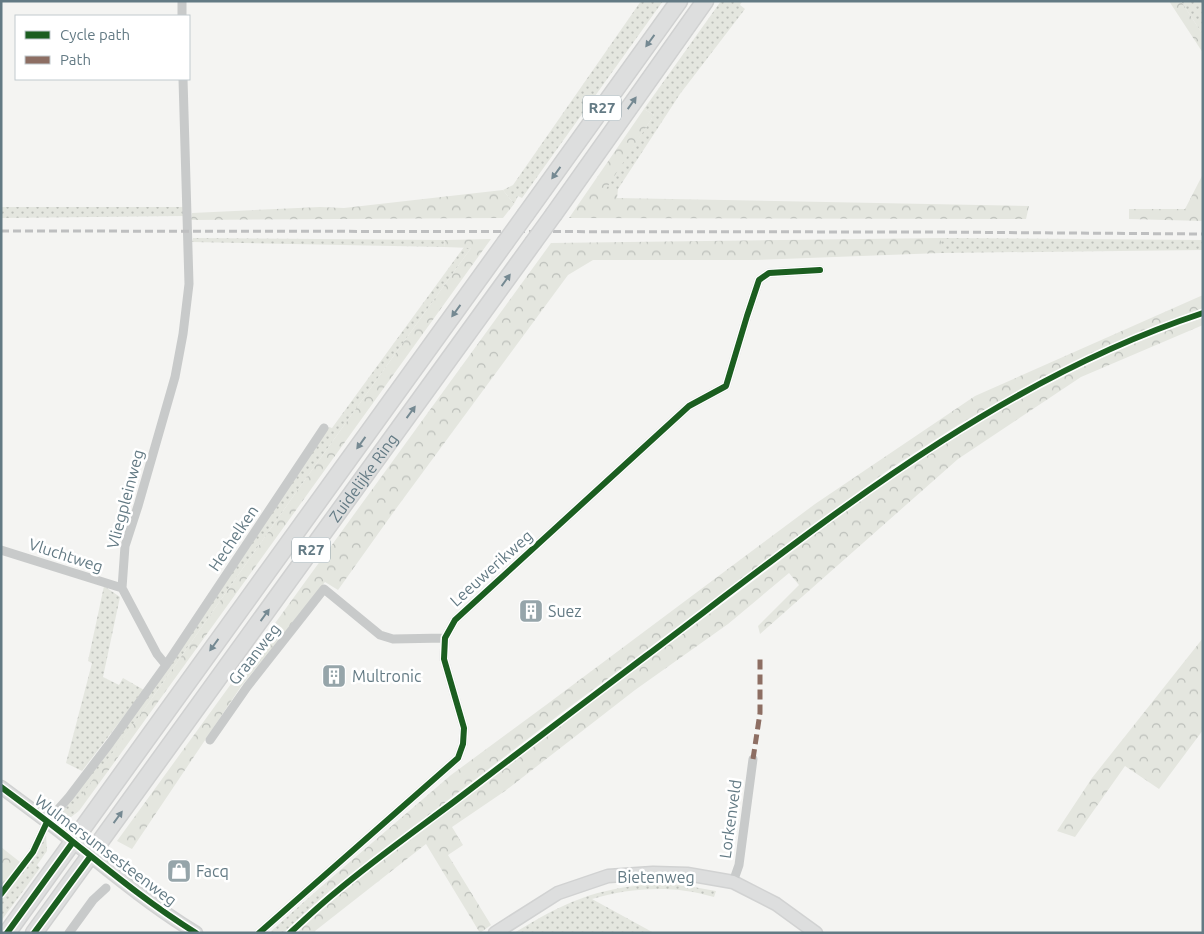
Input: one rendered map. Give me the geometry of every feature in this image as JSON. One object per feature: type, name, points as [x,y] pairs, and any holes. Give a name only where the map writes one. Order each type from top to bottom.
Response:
[{"type":"highway","name":"Zuidelijke Ring","points":[[73,842],[679,1]]},
{"type":"highway","name":"Zuidelijke Ring","points":[[90,857],[554,214],[705,1]]},
{"type":"highway","name":"R27","points":[[7,933],[73,842]]},
{"type":"highway","name":"R27","points":[[34,933],[90,857]]},
{"type":"street","points":[[182,1],[182,15]]},
{"type":"street","name":"Vliegpleinweg","points":[[122,588],[125,546],[175,377],[185,318],[189,284],[189,231],[183,80]]},
{"type":"street","name":"Leeuwerikweg","points":[[445,638],[455,620],[689,406],[726,386],[746,316],[759,280],[769,273],[820,270]]},
{"type":"street","name":"Hechelken","points":[[166,665],[324,428]]},
{"type":"street","name":"Vluchtweg","points":[[1,550],[122,588]]},
{"type":"street","points":[[1,894],[34,852],[47,822],[69,797],[110,743],[166,665],[157,654],[122,588]]},
{"type":"street","name":"Graanweg","points":[[210,740],[247,687],[324,589],[380,634],[393,639],[445,638]]},
{"type":"street","points":[[259,933],[458,758],[463,744],[464,728],[444,659],[445,638]]},
{"type":"street","name":"Lorkenveld","points":[[733,882],[739,865],[753,759]]},
{"type":"street","name":"Wulmersumsesteenweg","points":[[1,787],[166,914],[196,933]]},
{"type":"street","name":"Bietenweg","points":[[495,933],[558,894],[608,876],[653,873],[687,874],[733,882],[776,904],[816,933]]},
{"type":"street","points":[[69,933],[93,900],[106,888]]},
{"type":"green space","points":[[641,1],[663,1],[522,198],[518,196],[514,204],[503,190],[513,185]]},
{"type":"green space","points":[[721,1],[742,1],[740,5],[745,9],[680,94],[618,189],[605,189],[654,115],[644,109]]},
{"type":"green space","points":[[1169,1],[1181,1],[1203,35],[1203,53]]},
{"type":"green space","points":[[1181,1],[1203,1],[1203,35]]},
{"type":"green space","points":[[644,109],[654,115],[606,189],[618,189],[617,198],[1029,206],[1026,219],[569,218]]},
{"type":"green space","points":[[1203,174],[1203,221],[1129,219],[1129,209],[1185,209]]},
{"type":"green space","points":[[503,190],[514,204],[503,218],[191,220],[192,213],[320,207],[344,208]]},
{"type":"green space","points":[[1,207],[184,207],[184,216],[1,218]]},
{"type":"green space","points":[[193,238],[445,240],[444,247],[192,242]]},
{"type":"green space","points":[[941,238],[1203,240],[1203,250],[941,253]]},
{"type":"green space","points":[[941,238],[941,253],[754,260],[593,260],[568,275],[338,590],[325,582],[240,688],[132,849],[117,841],[551,243]]},
{"type":"green space","points":[[491,239],[79,811],[73,807],[471,248],[444,247],[445,240]]},
{"type":"green space","points":[[464,247],[471,248],[74,807],[79,811],[67,820],[59,816],[145,701],[329,427],[332,428]]},
{"type":"green space","points":[[1203,295],[1203,308],[1125,339],[1041,378],[958,425],[891,468],[560,714],[330,891],[323,885],[451,775],[815,504],[975,396]]},
{"type":"green space","points":[[1203,316],[1203,325],[1081,377],[958,459],[760,634],[758,626],[799,585],[789,573],[728,624],[635,690],[505,791],[452,827],[463,845],[448,855],[491,925],[480,933],[426,844],[315,931],[316,933],[294,933],[319,909],[376,865],[882,484],[997,412],[1077,369],[1160,332]]},
{"type":"green space","points":[[104,586],[120,597],[103,677],[119,685],[123,678],[144,690],[82,771],[66,763],[92,663],[88,661]]},
{"type":"green space","points":[[1203,638],[1203,730],[1159,789],[1125,766],[1075,837],[1057,831],[1092,778]]},
{"type":"green space","points":[[46,835],[47,851],[37,865],[40,868],[1,921],[1,899],[36,854],[42,838]]},
{"type":"green space","points":[[1,847],[20,862],[1,886]]},
{"type":"green space","points":[[656,884],[682,885],[716,891],[714,897],[684,891],[653,889],[622,892],[592,899],[654,933],[514,933],[549,913],[581,898],[615,889]]},
{"type":"green space","points":[[323,885],[330,891],[283,933],[269,933]]},
{"type":"railway","points":[[1,231],[1203,234]]},
{"type":"marked path","points":[[753,759],[760,713],[760,659]]},
{"type":"cycle path","points":[[259,933],[458,758],[463,744],[464,728],[444,659],[445,638],[455,620],[689,406],[726,386],[759,280],[769,273],[820,270]]},
{"type":"cycle path","points":[[290,933],[350,880],[380,857],[777,557],[911,461],[980,417],[1052,377],[1126,342],[1203,313]]},
{"type":"cycle path","points":[[1,787],[117,877],[196,933]]},
{"type":"cycle path","points":[[1,894],[33,852],[47,822]]},
{"type":"cycle path","points":[[7,933],[73,842]]},
{"type":"cycle path","points":[[34,933],[90,857]]},
{"type":"place","name":"Suez","points":[[531,611]]},
{"type":"place","name":"Multronic","points":[[334,676]]},
{"type":"place","name":"Facq","points":[[179,871]]}]
